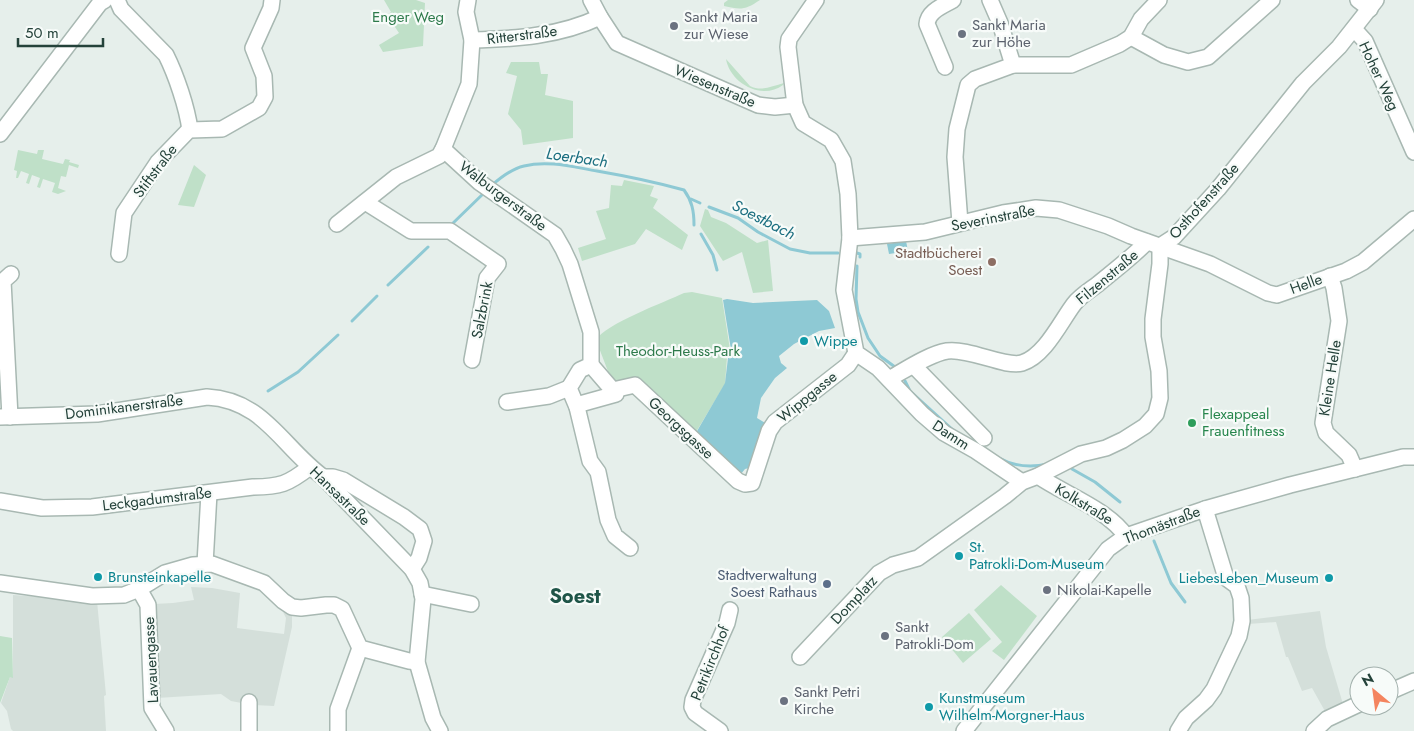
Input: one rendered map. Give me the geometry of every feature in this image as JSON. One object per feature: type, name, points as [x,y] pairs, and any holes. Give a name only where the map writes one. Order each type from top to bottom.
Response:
[{"type":"street","points":[[0,134],[104,0]]},
{"type":"street","points":[[117,0],[121,9],[166,55],[189,120],[190,130],[222,129],[259,108],[266,97],[264,76],[253,48],[271,8],[272,0]]},
{"type":"street","points":[[337,224],[396,177],[439,156],[443,150],[469,84],[472,40],[466,12],[468,0]]},
{"type":"street","name":"Wiesenstraße","points":[[592,0],[600,17],[617,43],[758,104],[775,107],[795,104]]},
{"type":"street","points":[[816,0],[790,39],[788,47],[795,104],[803,123],[831,140],[843,161],[848,194],[850,238],[844,290],[852,359],[878,368],[889,379]]},
{"type":"street","points":[[945,67],[927,24],[928,18],[932,13],[953,0]]},
{"type":"street","points":[[990,0],[1000,23],[1012,65]]},
{"type":"street","points":[[960,223],[955,157],[957,128],[968,86],[975,79],[1012,65],[1070,65],[1120,44],[1131,37],[1141,18],[1159,0]]},
{"type":"street","points":[[1131,37],[1164,55],[1188,62],[1202,59],[1208,57],[1272,0]]},
{"type":"street","name":"Osthofenstraße","points":[[1022,482],[1081,454],[1106,448],[1123,440],[1145,426],[1156,414],[1160,398],[1159,371],[1153,337],[1160,264],[1154,244],[1174,237],[1218,189],[1303,83],[1354,30],[1368,3]]},
{"type":"street","name":"Ritterstraße","points":[[472,40],[546,35],[590,22],[600,17]]},
{"type":"street","name":"Hoher Weg","points":[[1354,30],[1365,41],[1414,152]]},
{"type":"street","name":"Stiftstraße","points":[[119,254],[124,213],[158,162],[182,135],[190,130]]},
{"type":"street","name":"Walburgerstraße","points":[[443,150],[479,182],[555,235],[564,249],[570,264],[591,332],[591,365]]},
{"type":"street","name":"Salzbrink","points":[[365,202],[411,231],[450,231],[498,264],[487,278],[472,360]]},
{"type":"street","name":"Severinstraße","points":[[850,238],[925,232],[1003,213],[1036,208],[1059,210],[1154,244]]},
{"type":"street","name":"Helle","points":[[1154,244],[1210,264],[1268,293],[1277,295],[1346,271],[1362,262],[1414,219]]},
{"type":"street","name":"Filzenstraße","points":[[889,379],[935,354],[948,351],[966,352],[1013,364],[1022,363],[1048,342],[1075,302],[1136,254],[1154,244]]},
{"type":"street","points":[[5,417],[3,281],[11,274]]},
{"type":"street","name":"Kleine Helle","points":[[1330,276],[1334,288],[1339,321],[1323,423],[1326,433],[1349,455],[1354,469]]},
{"type":"street","name":"Wippgasse","points":[[745,484],[752,483],[768,431],[775,422],[852,359]]},
{"type":"street","points":[[507,402],[549,396],[569,388],[580,370],[591,365],[616,394],[577,406]]},
{"type":"street","points":[[914,366],[984,438]]},
{"type":"street","name":"Damm","points":[[889,379],[922,414],[944,432],[1022,482]]},
{"type":"street","name":"Georgsgasse","points":[[614,390],[635,385],[738,481],[745,484]]},
{"type":"street","points":[[569,388],[577,406],[590,461],[598,472],[608,520],[615,536],[630,548]]},
{"type":"street","name":"Dominikanerstraße","points":[[5,417],[98,414],[207,397],[226,399],[246,406]]},
{"type":"street","name":"Hansastraße","points":[[246,406],[268,423],[310,467],[323,477],[412,569],[420,583],[423,601]]},
{"type":"street","name":"Thomästraße","points":[[964,731],[1108,549],[1126,536],[1205,509],[1290,485],[1403,457],[1414,457]]},
{"type":"street","name":"Leckgadumstraße","points":[[0,500],[42,508],[92,507],[253,487],[276,487],[296,477],[310,467]]},
{"type":"street","name":"Kolkstraße","points":[[1038,476],[1110,517],[1126,536]]},
{"type":"street","points":[[323,477],[343,480],[404,517],[420,529],[424,541],[419,558],[412,569]]},
{"type":"street","name":"Domplatz","points":[[800,657],[879,573],[893,565],[918,558],[1022,482]]},
{"type":"street","points":[[205,564],[209,493]]},
{"type":"street","points":[[1178,731],[1186,718],[1206,700],[1214,689],[1239,636],[1242,621],[1239,592],[1237,586],[1226,578],[1205,509]]},
{"type":"street","points":[[0,583],[92,596],[124,595],[139,590],[165,573],[193,565],[212,564],[264,583],[283,602],[292,607],[334,605],[342,609],[360,648],[338,709],[338,731]]},
{"type":"street","name":"Lavauengasse","points":[[139,590],[148,605],[152,708],[166,731]]},
{"type":"street","points":[[440,731],[433,718],[417,662],[423,601],[471,604]]},
{"type":"street","name":"Petrikirchhof","points":[[720,731],[695,713],[692,707],[693,700],[727,623],[730,610]]},
{"type":"street","points":[[360,648],[417,662]]},
{"type":"street","points":[[1399,688],[1414,682]]},
{"type":"street","points":[[249,702],[249,731]]},
{"type":"street","points":[[1314,731],[1327,719],[1349,709]]},
{"type":"shaded area","points":[[191,587],[212,588],[240,593],[237,628],[284,634],[286,618],[283,612],[292,616],[292,627],[274,706],[252,705],[231,701],[221,694],[157,698],[154,604],[194,600]]},
{"type":"shaded area","points":[[13,595],[97,601],[106,695],[104,696],[106,731],[13,731],[11,729],[7,711],[1,703],[10,677],[13,677]]},
{"type":"shaded area","points":[[1320,611],[1326,647],[1343,704],[1326,713],[1312,688],[1302,691],[1288,657],[1286,657],[1276,622],[1248,624],[1247,620]]},
{"type":"green space","name":"Enger Weg","points":[[384,0],[416,0],[425,3],[423,46],[383,52],[379,45],[399,33],[387,15],[391,12]]},
{"type":"green space","points":[[728,0],[760,0],[750,6],[739,8],[724,6],[724,3]]},
{"type":"green space","points":[[726,59],[754,88],[771,87],[784,83],[775,89],[766,91],[748,87],[734,75]]},
{"type":"green space","points":[[511,62],[539,62],[541,74],[548,74],[545,95],[573,101],[573,138],[523,145],[521,130],[508,114],[517,76],[506,73]]},
{"type":"green space","points":[[18,150],[37,154],[38,150],[44,150],[42,159],[63,164],[65,159],[79,165],[78,168],[69,165],[66,177],[61,176],[58,188],[66,191],[58,194],[52,192],[55,183],[43,179],[40,188],[37,187],[40,178],[32,175],[29,184],[26,183],[29,174],[21,171],[18,178],[16,178],[17,171],[14,170]]},
{"type":"green space","points":[[194,165],[206,175],[194,207],[178,205]]},
{"type":"green space","points":[[624,180],[654,186],[650,196],[658,199],[653,208],[688,235],[682,250],[646,229],[635,244],[582,261],[578,248],[606,239],[596,211],[609,208],[611,185],[622,186]]},
{"type":"green space","points":[[705,209],[708,210],[711,217],[726,223],[757,243],[768,240],[773,291],[753,293],[742,252],[723,261],[700,226]]},
{"type":"green space","name":"Theodor-Heuss-Park","points":[[692,292],[722,298],[731,356],[727,357],[725,384],[693,437],[634,378],[614,387],[596,340],[611,327],[623,320],[684,293]]},
{"type":"green space","points":[[1001,585],[1037,616],[1004,660],[992,651],[1002,642],[974,610]]},
{"type":"green space","points":[[969,613],[991,639],[963,663],[942,637]]},
{"type":"green space","points":[[0,636],[12,638],[13,678],[10,677],[0,703]]},
{"type":"water","points":[[906,241],[908,251],[889,254],[887,244]]},
{"type":"water","points":[[723,300],[753,303],[817,300],[829,311],[835,328],[819,331],[794,344],[779,356],[781,363],[787,368],[775,378],[761,398],[757,418],[767,424],[749,468],[745,469],[740,475],[693,438],[725,383],[728,358],[732,356]]},
{"type":"waterway","name":"Loerbach","points":[[491,186],[510,171],[533,164],[560,165],[619,175],[684,190],[692,206],[694,225]]},
{"type":"waterway","name":"Loerbach","points":[[450,226],[485,192]]},
{"type":"waterway","name":"Loerbach","points":[[691,199],[700,203]]},
{"type":"waterway","name":"Soestbach","points":[[709,207],[738,218],[758,232],[790,249],[810,253],[838,253]]},
{"type":"waterway","name":"Loerbach","points":[[701,234],[713,255],[717,270]]},
{"type":"waterway","name":"Loerbach","points":[[388,285],[428,247]]},
{"type":"waterway","name":"Soestbach","points":[[857,253],[860,254],[860,257]]},
{"type":"waterway","name":"Soestbach","points":[[857,266],[856,299],[858,312],[868,338],[880,356],[895,367]]},
{"type":"waterway","name":"Soestbach","points":[[352,321],[377,296]]},
{"type":"waterway","name":"Soestbach","points":[[268,391],[298,372],[338,335]]},
{"type":"waterway","name":"Soestbach","points":[[905,381],[910,391],[953,430]]},
{"type":"waterway","name":"Soestbach","points":[[999,458],[1023,466],[1048,464]]},
{"type":"waterway","name":"Soestbach","points":[[1072,469],[1095,482],[1120,502]]},
{"type":"waterway","name":"Soestbach","points":[[1154,541],[1171,583],[1185,602]]},
{"type":"place","name":"Sankt Maria zur Wiese","points":[[674,26]]},
{"type":"place","name":"Sankt Maria zur Höhe","points":[[962,34]]},
{"type":"place","name":"Stadtbücherei Soest","points":[[992,262]]},
{"type":"place","name":"Wippe","points":[[804,341]]},
{"type":"place","name":"Flexappeal Frauenfitness","points":[[1192,423]]},
{"type":"place","name":"St. Patrokli-Dom-Museum","points":[[959,556]]},
{"type":"place","name":"Brunsteinkapelle","points":[[98,577]]},
{"type":"place","name":"LiebesLeben_Museum","points":[[1329,578]]},
{"type":"place","name":"Stadtverwaltung Soest Rathaus","points":[[827,584]]},
{"type":"place","name":"Nikolai-Kapelle","points":[[1047,590]]},
{"type":"place","name":"Sankt Patrokli-Dom","points":[[885,636]]},
{"type":"place","name":"Sankt Petri Kirche","points":[[784,701]]},
{"type":"place","name":"Kunstmuseum Wilhelm-Morgner-Haus","points":[[929,707]]},
{"type":"district","name":"Soest","points":[[575,596]]}]
